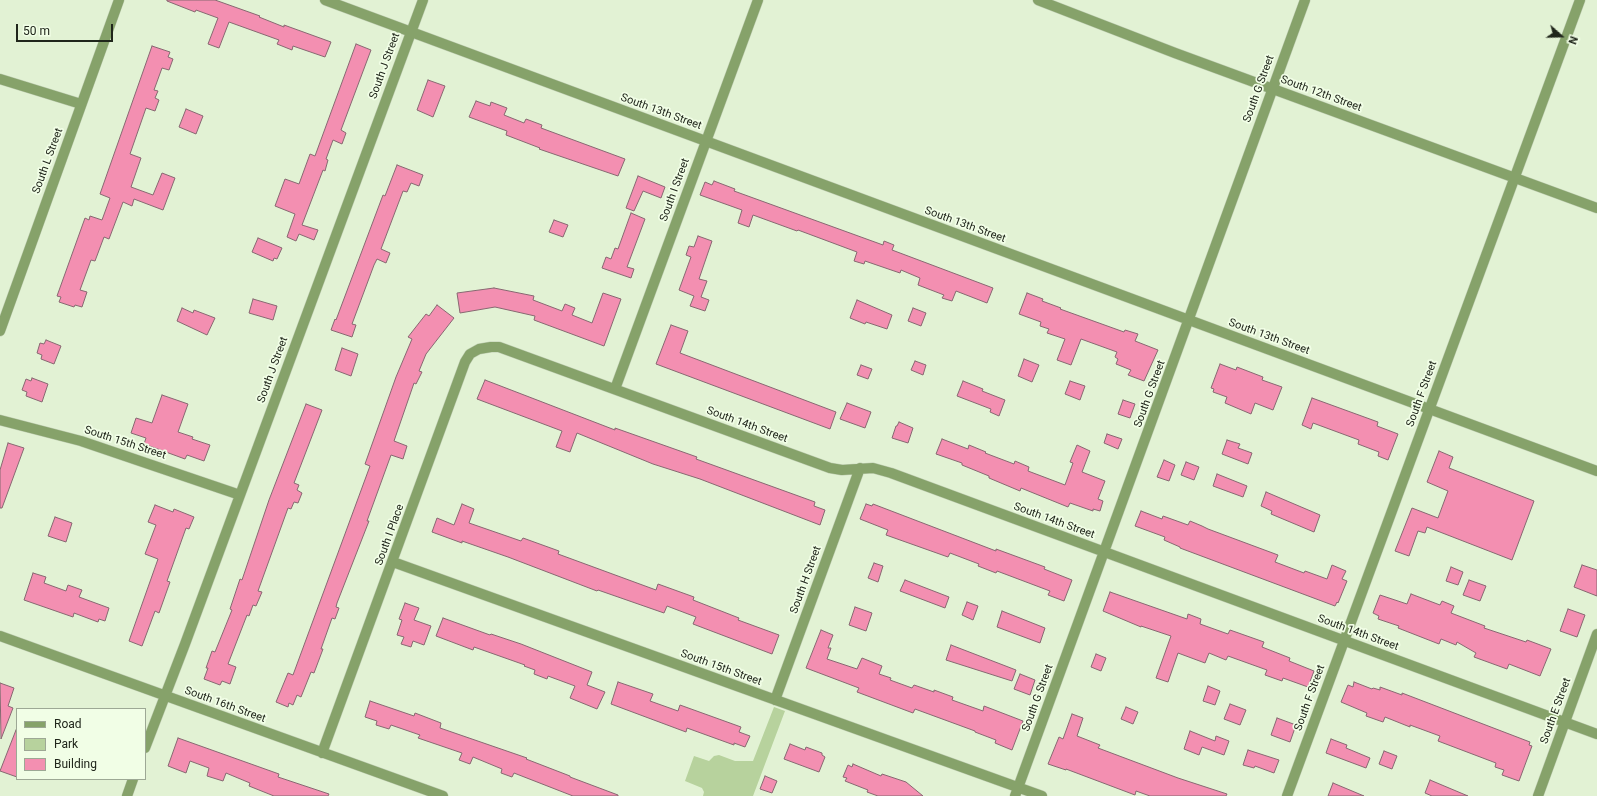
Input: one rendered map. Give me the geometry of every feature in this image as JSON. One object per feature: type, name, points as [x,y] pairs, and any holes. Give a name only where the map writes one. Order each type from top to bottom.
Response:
[{"type":"street","name":"South L Street","points":[[0,331],[119,0]]},
{"type":"street","name":"South 13th Street","points":[[326,0],[1597,471]]},
{"type":"street","name":"South J Street","points":[[146,746],[166,696],[423,0]]},
{"type":"street","name":"South I Street","points":[[615,389],[758,0]]},
{"type":"street","name":"South 12th Street","points":[[1038,0],[1597,208]]},
{"type":"street","name":"South G Street","points":[[1016,792],[1305,0]]},
{"type":"street","name":"South F Street","points":[[1287,796],[1429,409],[1516,178],[1580,0]]},
{"type":"street","points":[[0,79],[81,104]]},
{"type":"street","name":"South 14th Street","points":[[499,347],[830,468],[842,470],[874,468],[891,473],[1597,734]]},
{"type":"street","name":"South I Place","points":[[322,752],[393,562],[465,362],[470,354],[479,349],[499,347]]},
{"type":"street","name":"South 15th Street","points":[[0,420],[81,440],[240,495]]},
{"type":"street","name":"South H Street","points":[[775,700],[860,468]]},
{"type":"street","name":"South 15th Street","points":[[393,562],[775,700],[1016,792],[1042,796]]},
{"type":"street","name":"South E Street","points":[[1538,796],[1597,634]]},
{"type":"street","name":"South 16th Street","points":[[0,636],[443,796]]},
{"type":"street","points":[[127,796],[133,780]]},
{"type":"green space","points":[[774,707],[785,711],[753,796],[703,796],[704,792],[702,788],[685,781],[694,756],[709,761],[714,756],[719,755],[735,761],[753,761]]},
{"type":"building","points":[[167,0],[215,0],[260,16],[259,17],[284,27],[284,25],[331,42],[325,57],[293,46],[292,50],[277,44],[279,40],[229,22],[219,48],[208,44],[218,18],[196,10],[195,12]]},
{"type":"building","points":[[356,44],[371,50],[341,130],[346,133],[342,144],[333,140],[326,159],[328,160],[325,171],[323,170],[302,225],[318,230],[314,240],[299,234],[296,241],[287,237],[295,214],[275,206],[285,179],[299,184],[310,154],[315,156]]},
{"type":"building","points":[[152,46],[170,52],[168,57],[173,59],[169,70],[162,68],[154,90],[158,91],[155,98],[159,100],[155,111],[146,108],[130,154],[141,158],[131,187],[153,195],[162,173],[175,178],[163,210],[134,199],[132,206],[123,202],[109,239],[104,237],[95,261],[91,260],[80,290],[87,292],[82,307],[75,305],[74,307],[59,302],[61,297],[57,296],[85,218],[89,220],[90,216],[102,220],[110,198],[100,194]]},
{"type":"building","points":[[428,80],[445,86],[433,117],[417,110]]},
{"type":"building","points":[[476,101],[490,106],[491,102],[507,108],[504,115],[524,123],[526,119],[542,125],[541,128],[625,159],[618,176],[539,149],[540,148],[506,135],[507,131],[469,117]]},
{"type":"building","points":[[186,109],[203,116],[196,134],[179,127]]},
{"type":"building","points":[[397,165],[423,175],[419,186],[411,183],[407,192],[403,191],[381,249],[390,253],[386,263],[377,259],[374,265],[352,324],[356,325],[352,337],[331,330],[383,195],[385,196]]},
{"type":"building","points":[[638,176],[665,187],[661,198],[643,191],[634,211],[626,208]]},
{"type":"building","points":[[714,181],[735,189],[734,191],[883,245],[884,241],[894,245],[892,250],[993,288],[987,303],[956,291],[952,301],[942,298],[944,295],[918,285],[920,278],[901,270],[900,273],[865,261],[864,264],[854,261],[857,252],[753,215],[749,227],[738,223],[742,210],[700,195],[705,182],[712,185]]},
{"type":"building","points":[[631,213],[645,219],[627,267],[634,269],[631,278],[602,268],[606,257],[611,259],[615,248],[618,249]]},
{"type":"building","points":[[554,220],[568,225],[563,237],[549,232]]},
{"type":"building","points":[[698,236],[712,241],[699,279],[707,281],[701,297],[709,300],[705,311],[690,306],[694,296],[679,290],[691,257],[686,255],[689,246],[694,247]]},
{"type":"building","points":[[258,238],[282,248],[277,259],[274,258],[273,261],[252,252]]},
{"type":"building","points":[[494,288],[534,296],[533,300],[562,311],[565,304],[575,308],[572,315],[592,323],[603,293],[621,299],[604,346],[534,320],[535,316],[495,307],[460,313],[457,293]]},
{"type":"building","points":[[1027,293],[1043,299],[1042,301],[1061,308],[1060,309],[1124,332],[1125,330],[1138,334],[1135,341],[1158,350],[1144,381],[1128,375],[1131,370],[1116,364],[1118,359],[1115,357],[1117,352],[1081,339],[1071,365],[1057,360],[1065,339],[1047,333],[1049,329],[1040,326],[1041,322],[1019,314]]},
{"type":"building","points":[[253,299],[277,306],[273,320],[249,313]]},
{"type":"building","points":[[857,300],[892,315],[887,329],[866,322],[865,324],[850,318]]},
{"type":"building","points":[[437,305],[454,318],[426,354],[419,371],[422,372],[416,384],[414,383],[394,441],[407,446],[403,459],[391,455],[367,521],[369,521],[337,603],[336,607],[339,608],[335,619],[332,618],[314,673],[311,672],[301,697],[297,695],[293,705],[289,703],[288,707],[276,702],[288,673],[293,675],[370,466],[365,464],[396,377],[412,339],[408,337],[426,314],[429,316]]},
{"type":"building","points":[[182,308],[193,313],[194,310],[215,318],[207,335],[177,321]]},
{"type":"building","points":[[913,308],[926,313],[921,326],[908,321]]},
{"type":"building","points":[[671,325],[688,331],[680,353],[836,412],[830,429],[656,364]]},
{"type":"building","points":[[46,340],[61,346],[54,364],[41,359],[42,355],[37,353],[40,343],[44,344]]},
{"type":"building","points":[[342,348],[358,354],[351,376],[335,370]]},
{"type":"building","points":[[1024,359],[1039,365],[1032,382],[1018,376]]},
{"type":"building","points":[[915,361],[926,365],[923,375],[911,370]]},
{"type":"building","points":[[1220,364],[1236,370],[1237,367],[1263,377],[1262,380],[1282,387],[1273,410],[1255,403],[1251,414],[1225,403],[1227,397],[1213,392],[1214,389],[1211,388]]},
{"type":"building","points":[[861,365],[872,369],[868,379],[857,375]]},
{"type":"building","points":[[32,378],[48,384],[42,402],[26,396],[27,392],[22,390],[26,379],[31,381]]},
{"type":"building","points":[[485,380],[615,430],[615,428],[697,457],[696,459],[815,502],[814,506],[825,510],[820,525],[700,479],[653,464],[577,433],[570,452],[556,447],[562,431],[477,399]]},
{"type":"building","points":[[963,381],[983,389],[982,391],[1005,400],[999,416],[990,412],[991,409],[957,396]]},
{"type":"building","points":[[1070,381],[1085,386],[1080,400],[1065,394]]},
{"type":"building","points":[[162,395],[188,404],[178,432],[193,437],[192,439],[210,445],[204,461],[187,455],[185,459],[144,444],[146,438],[131,433],[136,418],[152,423]]},
{"type":"building","points":[[1312,398],[1378,422],[1377,426],[1398,434],[1388,460],[1378,456],[1379,452],[1358,444],[1359,440],[1313,423],[1311,429],[1302,425]]},
{"type":"building","points":[[1123,400],[1135,404],[1130,418],[1118,414]]},
{"type":"building","points":[[847,403],[871,412],[865,428],[840,419]]},
{"type":"building","points":[[306,404],[322,410],[294,483],[299,485],[297,490],[302,493],[298,503],[294,502],[291,509],[288,508],[258,591],[262,592],[256,606],[253,605],[249,616],[247,615],[228,664],[236,667],[230,684],[222,681],[220,685],[204,679],[208,668],[206,668],[212,651],[215,652],[232,610],[230,609],[240,579],[242,580],[269,500]]},
{"type":"building","points":[[899,422],[913,428],[908,443],[892,438]]},
{"type":"building","points":[[1107,434],[1122,439],[1118,449],[1104,443]]},
{"type":"building","points":[[942,439],[968,449],[969,445],[1014,464],[1015,461],[1029,467],[1028,471],[1065,485],[1073,463],[1070,462],[1077,445],[1090,451],[1082,472],[1105,481],[1098,499],[1103,501],[1100,511],[1093,509],[1093,511],[1070,503],[1068,507],[1021,488],[1020,491],[962,465],[962,463],[936,454]]},
{"type":"building","points":[[1227,440],[1240,444],[1238,448],[1252,453],[1248,464],[1222,454]]},
{"type":"building","points":[[8,443],[24,448],[2,508],[0,508],[0,470]]},
{"type":"building","points":[[1439,451],[1453,457],[1449,468],[1534,501],[1512,560],[1427,527],[1425,533],[1418,531],[1409,556],[1395,551],[1412,508],[1438,518],[1448,491],[1427,482]]},
{"type":"building","points":[[1164,460],[1175,465],[1169,481],[1157,477]]},
{"type":"building","points":[[1186,462],[1199,467],[1194,480],[1181,475]]},
{"type":"building","points":[[1217,474],[1247,486],[1243,497],[1213,486]]},
{"type":"building","points":[[1266,492],[1320,515],[1314,532],[1271,514],[1272,511],[1261,506]]},
{"type":"building","points":[[462,504],[474,509],[469,523],[521,541],[523,538],[559,551],[558,554],[656,590],[658,584],[694,597],[693,600],[739,618],[738,620],[779,635],[772,654],[693,624],[696,617],[667,606],[664,613],[598,590],[597,591],[508,557],[432,532],[437,518],[454,525]]},
{"type":"building","points":[[866,504],[872,506],[873,504],[996,551],[996,549],[1045,567],[1044,569],[1072,580],[1064,601],[1048,595],[1050,591],[997,571],[996,573],[978,566],[979,564],[950,553],[948,557],[886,535],[888,530],[860,519]]},
{"type":"building","points":[[155,505],[173,512],[174,509],[194,517],[189,529],[186,528],[167,581],[170,582],[159,613],[155,611],[142,646],[129,641],[158,559],[145,554],[156,525],[148,522]]},
{"type":"building","points":[[1141,511],[1162,519],[1163,516],[1188,525],[1190,521],[1278,555],[1275,562],[1304,573],[1305,571],[1327,579],[1332,565],[1346,571],[1342,579],[1347,581],[1338,603],[1337,602],[1335,606],[1180,548],[1164,540],[1165,537],[1135,526]]},
{"type":"building","points":[[55,517],[72,523],[66,542],[48,536]]},
{"type":"building","points":[[874,563],[883,566],[878,582],[868,578]]},
{"type":"building","points":[[1582,565],[1597,570],[1597,596],[1574,587]]},
{"type":"building","points":[[1451,567],[1463,572],[1458,585],[1446,581]]},
{"type":"building","points":[[33,573],[46,577],[44,583],[66,591],[68,585],[82,590],[79,597],[109,608],[105,621],[99,619],[98,622],[74,613],[73,617],[24,600]]},
{"type":"building","points":[[905,580],[949,597],[945,608],[900,591]]},
{"type":"building","points":[[1469,580],[1486,586],[1480,601],[1463,595]]},
{"type":"building","points":[[1110,592],[1187,619],[1188,614],[1201,619],[1200,624],[1228,634],[1230,630],[1264,642],[1262,647],[1290,658],[1289,661],[1314,671],[1308,687],[1283,678],[1282,681],[1265,675],[1267,670],[1228,656],[1226,660],[1209,653],[1205,663],[1178,653],[1168,682],[1156,678],[1171,636],[1141,627],[1103,611]]},
{"type":"building","points":[[1411,594],[1440,605],[1442,601],[1454,606],[1451,613],[1485,626],[1484,628],[1526,642],[1527,640],[1551,649],[1540,676],[1509,664],[1507,669],[1474,657],[1476,653],[1457,642],[1456,645],[1441,639],[1439,644],[1398,628],[1399,626],[1378,619],[1379,616],[1373,613],[1380,595],[1407,604]]},
{"type":"building","points":[[967,602],[978,606],[973,620],[962,615]]},
{"type":"building","points":[[405,603],[419,608],[414,620],[431,626],[424,645],[413,641],[411,647],[401,644],[404,637],[397,635],[402,620],[399,619]]},
{"type":"building","points":[[855,607],[872,613],[866,631],[849,625]]},
{"type":"building","points":[[1568,609],[1585,615],[1577,637],[1560,631]]},
{"type":"building","points":[[1002,611],[1045,628],[1040,643],[997,627]]},
{"type":"building","points":[[443,618],[490,635],[491,634],[521,644],[592,672],[587,685],[605,692],[597,709],[570,698],[575,686],[548,676],[547,679],[534,674],[535,670],[524,666],[525,665],[474,647],[473,650],[436,636]]},
{"type":"building","points":[[821,630],[833,635],[828,648],[831,648],[827,659],[857,669],[862,658],[882,666],[879,674],[891,678],[890,680],[912,688],[914,685],[934,692],[934,690],[953,697],[952,700],[983,711],[984,706],[1023,721],[1012,750],[995,743],[996,740],[975,731],[915,709],[913,713],[857,692],[859,688],[806,668]]},
{"type":"building","points":[[951,645],[1016,670],[1012,681],[946,660]]},
{"type":"building","points":[[1096,654],[1106,658],[1101,671],[1091,667]]},
{"type":"building","points":[[1020,674],[1035,680],[1030,695],[1014,689]]},
{"type":"building","points":[[618,682],[653,694],[650,701],[678,711],[680,705],[741,727],[739,732],[750,736],[745,747],[734,743],[734,745],[687,728],[686,732],[611,704]]},
{"type":"building","points":[[1354,682],[1372,689],[1380,690],[1380,687],[1402,695],[1402,693],[1530,742],[1529,745],[1532,746],[1519,781],[1502,775],[1504,770],[1495,767],[1496,763],[1438,741],[1440,736],[1410,725],[1410,727],[1385,717],[1383,722],[1366,716],[1367,713],[1341,702],[1348,685],[1353,687]]},
{"type":"building","points":[[0,683],[14,688],[8,706],[13,708],[1,739]]},
{"type":"building","points":[[1208,686],[1220,691],[1215,705],[1203,701]]},
{"type":"building","points":[[370,701],[414,716],[415,713],[441,723],[440,728],[527,758],[526,759],[618,796],[573,796],[514,773],[512,777],[501,773],[502,769],[473,757],[470,764],[459,760],[462,753],[418,738],[420,735],[391,725],[389,729],[376,725],[377,721],[365,717]]},
{"type":"building","points":[[1230,704],[1246,710],[1240,725],[1224,719]]},
{"type":"building","points":[[1126,707],[1138,712],[1133,724],[1121,719]]},
{"type":"building","points":[[1072,714],[1083,718],[1077,736],[1100,745],[1098,748],[1178,778],[1227,794],[1226,796],[1150,796],[1136,791],[1135,795],[1066,769],[1048,764],[1059,737],[1063,739]]},
{"type":"building","points":[[1277,718],[1296,725],[1290,742],[1271,735]]},
{"type":"building","points":[[16,730],[16,777],[0,771]]},
{"type":"building","points":[[1190,731],[1215,741],[1216,736],[1229,741],[1224,755],[1202,747],[1199,755],[1184,749]]},
{"type":"building","points":[[178,738],[279,774],[278,777],[329,794],[328,796],[274,796],[249,786],[250,783],[226,773],[223,781],[207,776],[209,768],[190,761],[186,773],[168,766]]},
{"type":"building","points":[[1331,739],[1347,745],[1346,748],[1370,758],[1366,768],[1326,753]]},
{"type":"building","points":[[790,744],[805,750],[806,747],[822,753],[825,757],[819,772],[784,759]]},
{"type":"building","points":[[1248,750],[1279,760],[1274,773],[1255,766],[1254,768],[1243,765]]},
{"type":"building","points":[[1384,751],[1397,756],[1392,769],[1379,764]]},
{"type":"building","points":[[853,764],[881,776],[882,774],[906,782],[923,796],[878,796],[867,792],[868,790],[845,781],[847,778],[843,777],[848,765],[852,767]]},
{"type":"building","points":[[765,776],[777,781],[772,793],[760,789]]},
{"type":"building","points":[[1430,780],[1468,796],[1432,796],[1425,793]]},
{"type":"building","points":[[1333,783],[1364,796],[1328,796]]}]
